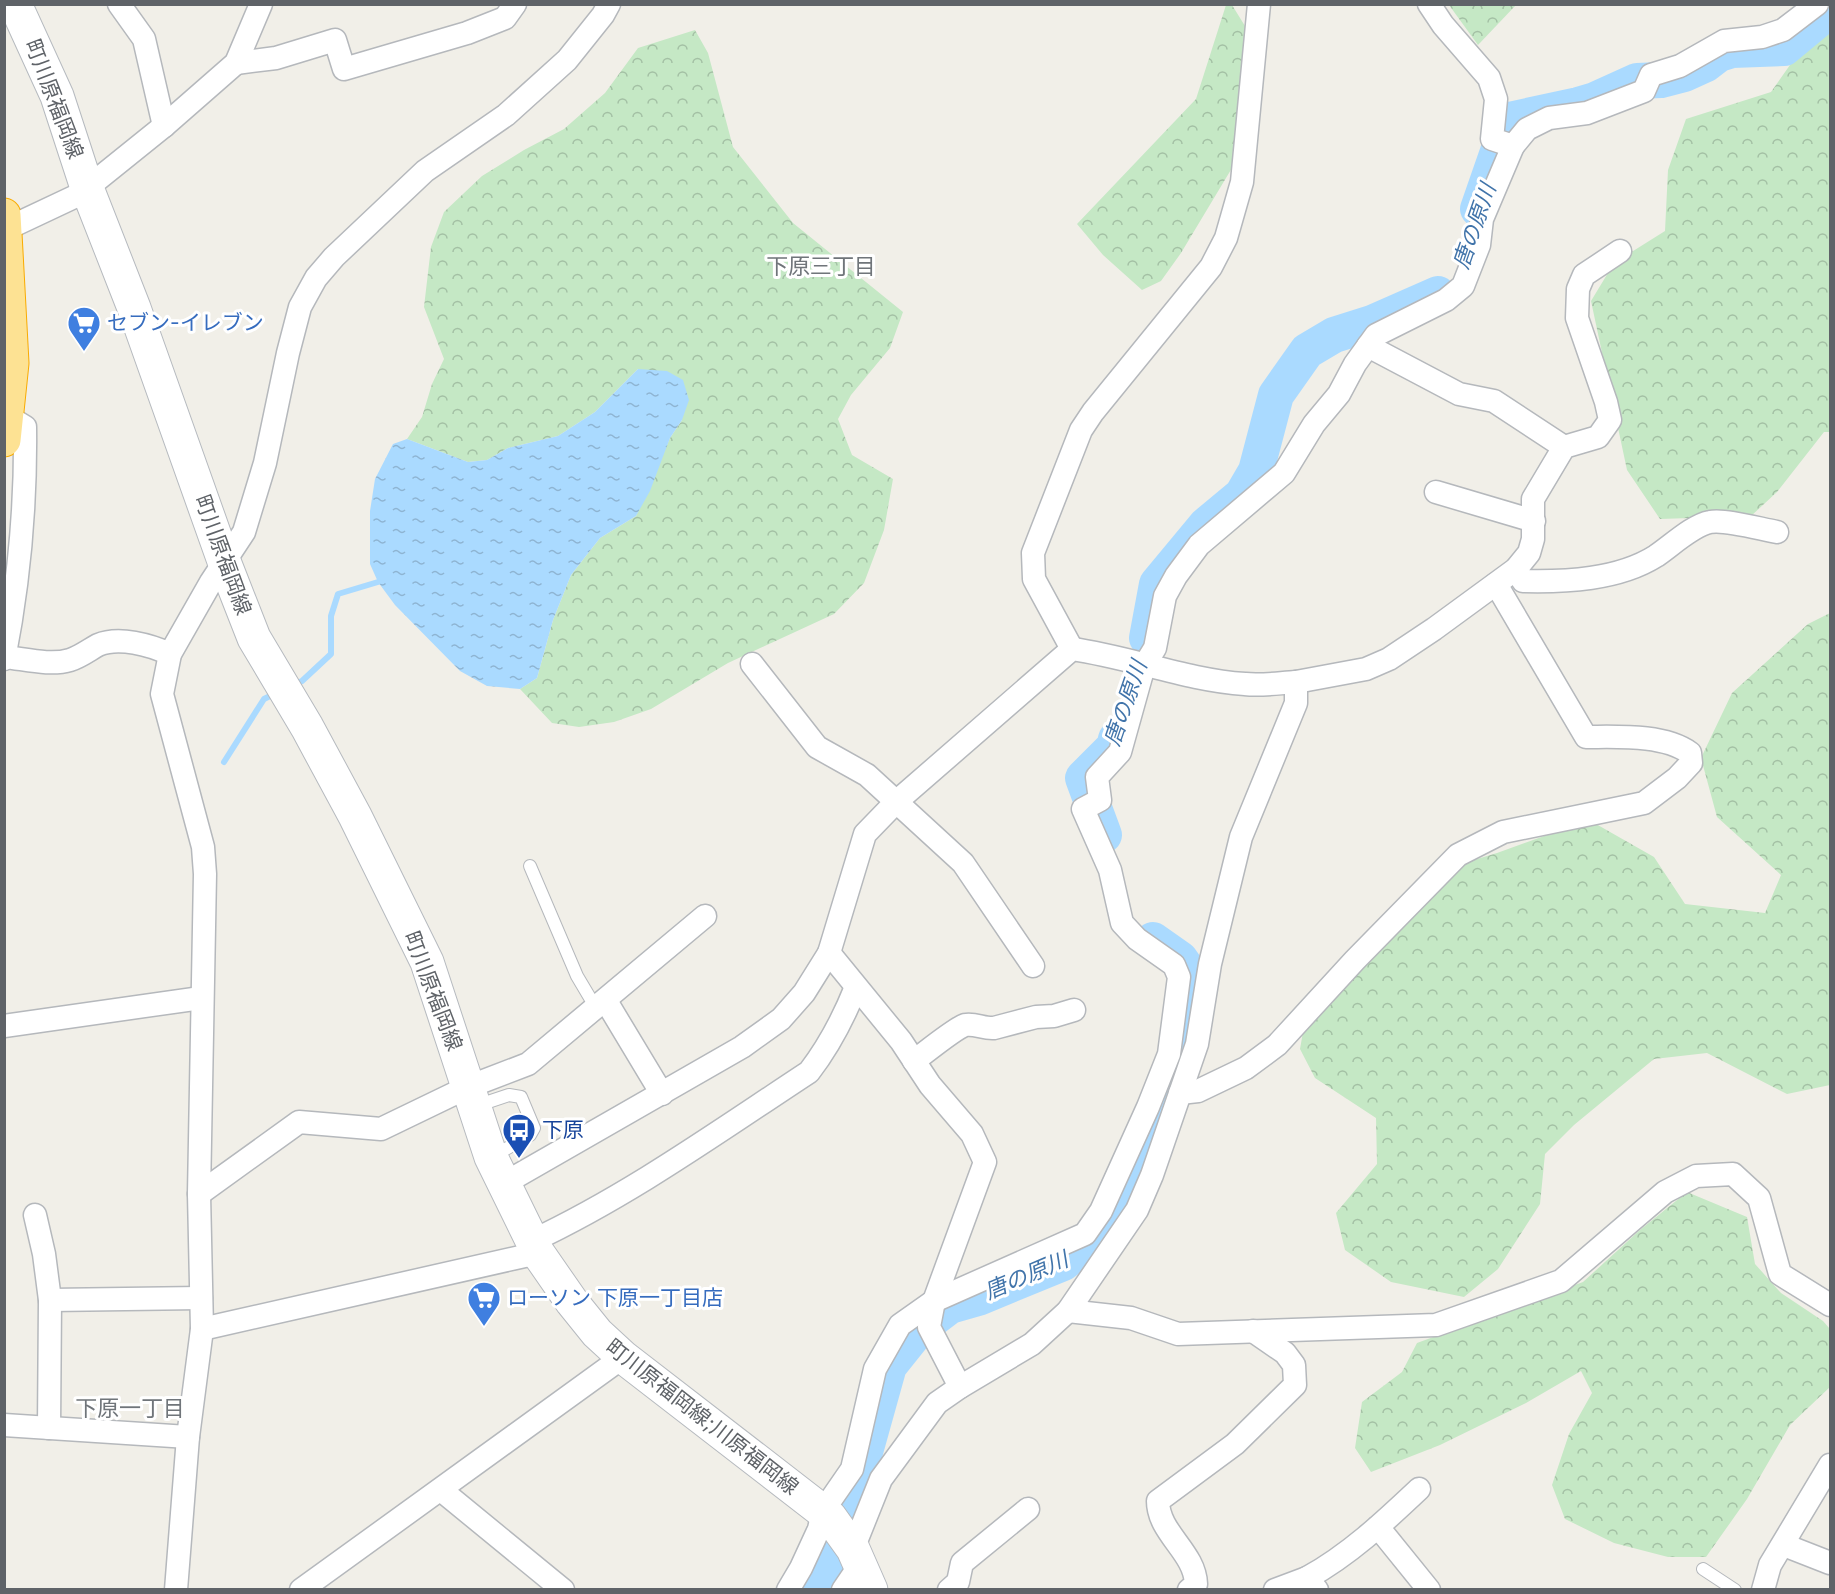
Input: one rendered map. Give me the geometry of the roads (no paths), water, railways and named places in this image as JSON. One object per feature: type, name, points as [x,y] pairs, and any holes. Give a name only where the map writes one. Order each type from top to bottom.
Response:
[{"type":"highway","points":[[5,225],[12,363],[6,428]]},
{"type":"main road","name":"町川原福岡線","points":[[15,4],[57,96],[87,188],[134,308],[225,564],[254,638],[307,727],[355,816],[427,962],[472,1097]]},
{"type":"main road","name":"町川原福岡線;川原福岡線","points":[[472,1097],[498,1170],[535,1247],[591,1325],[623,1357],[827,1514],[857,1573]]},
{"type":"street","points":[[5,225],[74,197],[164,126],[236,63],[261,4]]},
{"type":"street","points":[[236,63],[276,58],[335,40],[344,69],[467,33],[505,18],[515,4]]},
{"type":"street","points":[[176,1590],[188,1437],[202,1329],[199,1194],[205,874],[202,847],[162,694],[170,654],[244,532],[265,463],[300,307],[316,278],[334,257],[425,171],[506,115],[567,60],[603,15],[609,4]]},
{"type":"street","points":[[1072,650],[1034,579],[1034,553],[1081,430],[1093,412],[1211,267],[1226,238],[1242,182],[1259,4]]},
{"type":"street","points":[[1429,4],[1443,25],[1489,78],[1496,99],[1492,139],[1513,146]]},
{"type":"street","points":[[788,1590],[852,1469],[875,1369],[900,1325],[934,1301],[1085,1234],[1101,1211],[1169,1054],[1179,977],[1174,965],[1137,939],[1122,923],[1110,870],[1091,805],[1097,777],[1120,752],[1135,663],[1155,648],[1165,596],[1176,576],[1199,544],[1284,473],[1314,424],[1339,394],[1355,364],[1376,335],[1446,300],[1463,286],[1479,245],[1482,219],[1513,146],[1527,129],[1549,117],[1587,113],[1644,91],[1651,75],[1680,66],[1724,41],[1762,37],[1783,30],[1817,4]]},
{"type":"street","points":[[123,5],[144,39],[164,126]]},
{"type":"street","points":[[498,1170],[662,1094],[742,1047],[781,1019],[804,993],[829,953],[865,834],[896,802],[1072,650],[1101,653],[1135,663],[1246,685],[1296,682],[1366,669],[1389,659],[1516,568],[1529,553],[1533,539],[1533,499],[1564,447],[1598,437],[1610,420],[1577,318],[1578,290],[1584,274],[1620,251]]},
{"type":"street","points":[[1368,346],[1459,394],[1494,401],[1564,447]]},
{"type":"street","points":[[6,428],[24,427],[26,482],[20,556],[5,658],[55,663],[71,660],[99,645],[111,642],[126,642],[170,654]]},
{"type":"street","points":[[1436,492],[1533,521]]},
{"type":"street","points":[[1516,568],[1522,581],[1562,582],[1604,575],[1640,564],[1709,522],[1728,522],[1778,532]]},
{"type":"street","points":[[1162,1072],[1182,1086],[1198,1090],[1246,1068],[1277,1045],[1355,960],[1458,855],[1503,832],[1644,803],[1677,778],[1691,764],[1690,753],[1681,746],[1640,738],[1586,737],[1496,584]]},
{"type":"street","points":[[752,664],[817,747],[867,776],[963,864],[1033,966]]},
{"type":"street","points":[[857,1573],[881,1479],[937,1403],[1032,1344],[1068,1311],[1137,1210],[1152,1175],[1197,1044],[1210,964],[1241,837],[1296,703],[1296,682]]},
{"type":"street","points":[[199,1194],[299,1122],[381,1129],[472,1097],[528,1064],[705,916]]},
{"type":"street","points":[[829,953],[901,1041],[930,1085],[972,1134],[985,1162],[934,1301],[929,1327],[960,1387]]},
{"type":"street","points":[[202,1329],[535,1247],[565,1225],[648,1177],[809,1072],[821,1057],[856,987]]},
{"type":"street","points":[[4,1026],[201,998]]},
{"type":"street","points":[[601,1004],[662,1094]]},
{"type":"street","points":[[914,1061],[964,1025],[975,1024],[987,1029],[1074,1010]]},
{"type":"street","points":[[1068,1311],[1131,1318],[1178,1334],[1436,1326],[1561,1281],[1665,1192],[1696,1176],[1733,1174],[1759,1198],[1780,1274],[1830,1305]]},
{"type":"street","points":[[34,1215],[44,1254],[50,1300],[49,1428]]},
{"type":"street","points":[[50,1300],[201,1298]]},
{"type":"street","points":[[1189,1590],[1196,1584],[1196,1572],[1158,1514],[1158,1501],[1235,1444],[1295,1385],[1294,1365],[1285,1353],[1253,1331]]},
{"type":"street","points":[[301,1590],[623,1357]]},
{"type":"street","points":[[4,1425],[188,1437]]},
{"type":"street","points":[[1763,1590],[1770,1565],[1830,1465]]},
{"type":"street","points":[[1275,1590],[1312,1584],[1419,1489]]},
{"type":"street","points":[[441,1490],[563,1590]]},
{"type":"street","points":[[949,1590],[958,1582],[962,1563],[1028,1509]]},
{"type":"street","points":[[1378,1527],[1429,1590]]},
{"type":"street","points":[[1784,1545],[1830,1563]]},
{"type":"lane","points":[[530,866],[577,976],[601,1004]]},
{"type":"lane","points":[[472,1097],[509,1095],[521,1097],[534,1128],[498,1170]]},
{"type":"lane","points":[[1703,1569],[1735,1590]]},
{"type":"water","points":[[638,369],[667,371],[683,380],[689,400],[682,420],[670,438],[650,491],[636,516],[600,538],[571,575],[553,620],[537,678],[520,689],[487,686],[460,671],[395,605],[378,582],[370,564],[370,511],[375,479],[393,444],[407,439],[468,462],[487,460],[508,448],[558,436],[595,412]]},
{"type":"waterway","name":"唐の原川","points":[[1478,209],[1509,120],[1595,100],[1637,81],[1661,80],[1684,74],[1706,64],[1719,54],[1732,50],[1784,48],[1830,10]]},
{"type":"waterway","points":[[1505,101],[1509,120]]},
{"type":"waterway","name":"唐の原川","points":[[1147,638],[1157,584],[1206,525],[1242,495],[1256,471],[1276,395],[1307,351],[1334,335],[1372,323],[1438,294]]},
{"type":"waterway","points":[[294,685],[302,681],[331,654],[331,616],[338,594],[378,582]]},
{"type":"waterway","points":[[224,762],[264,699],[276,693]]},
{"type":"waterway","name":"唐の原川","points":[[1104,835],[1083,778],[1114,747],[1116,739]]},
{"type":"waterway","name":"唐の原川","points":[[812,1590],[824,1573],[853,1495],[889,1366],[917,1331],[950,1306],[978,1298],[1063,1263],[1087,1245],[1109,1219],[1157,1115],[1181,1046],[1192,976],[1180,959],[1153,940]]},
{"type":"place","name":"セブン-イレブン","points":[[84,352]]},
{"type":"place","name":"下原","points":[[519,1159]]},
{"type":"place","name":"ローソン 下原一丁目店","points":[[484,1327]]},
{"type":"district","name":"下原三丁目","points":[[821,266]]},
{"type":"district","name":"下原一丁目","points":[[130,1408]]}]
